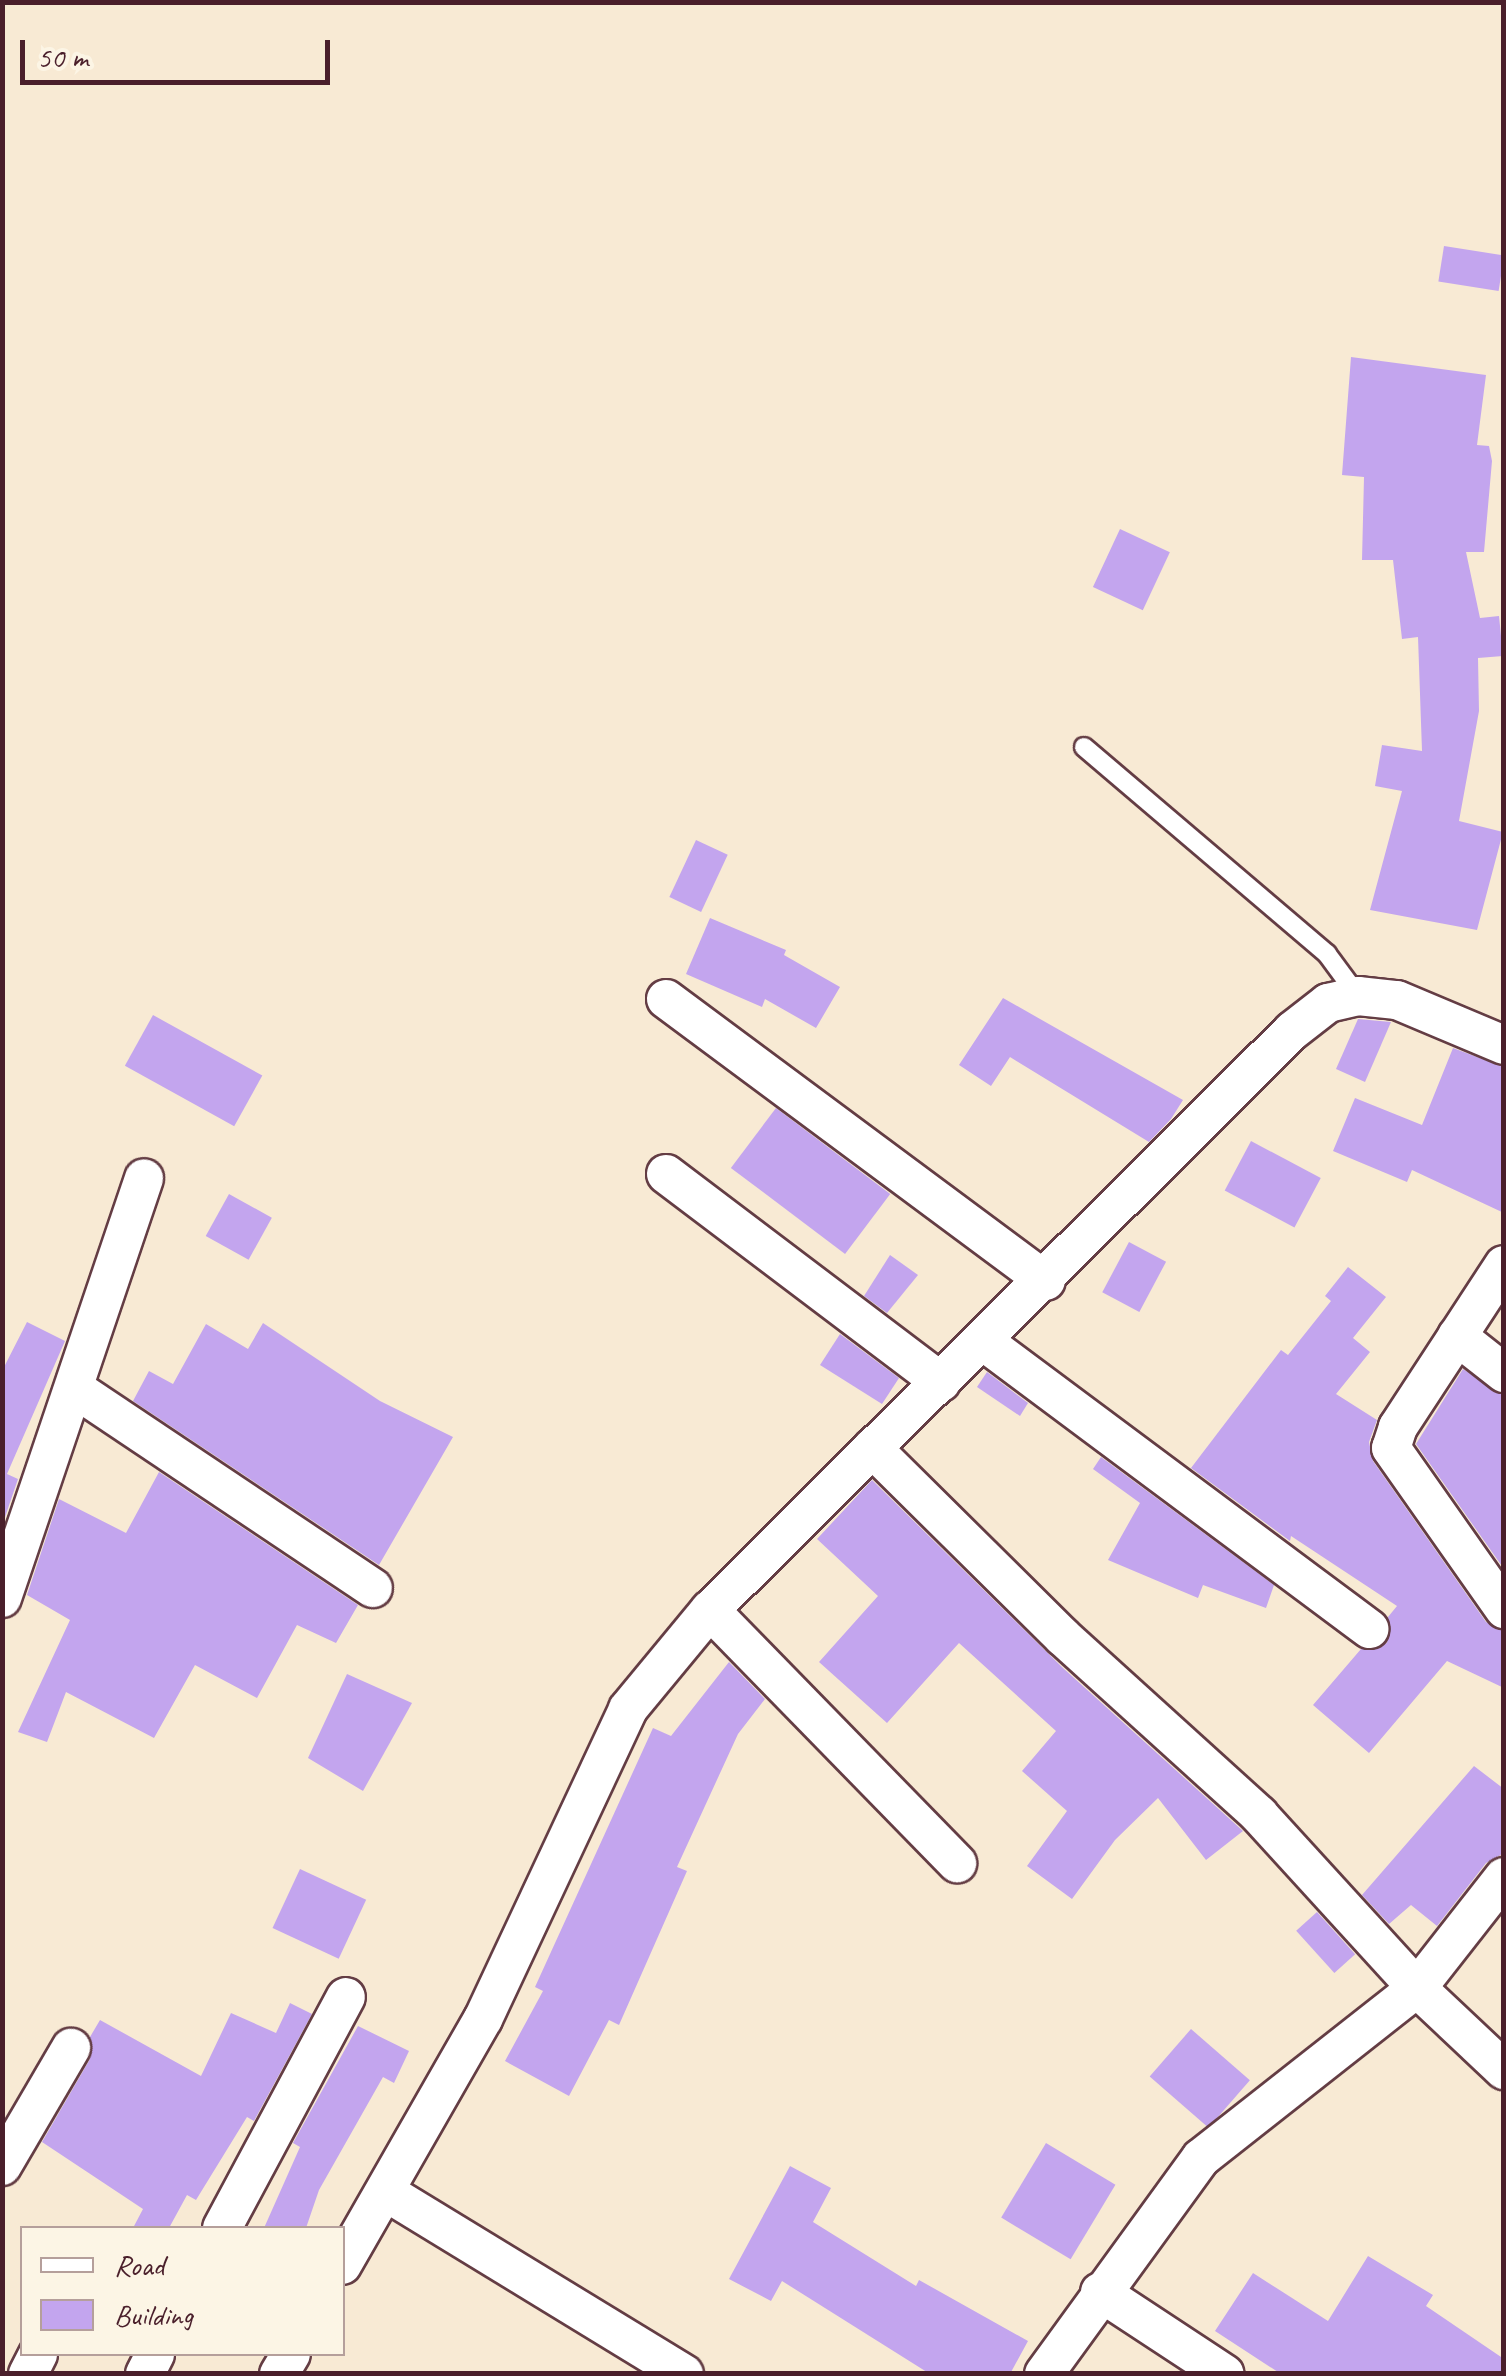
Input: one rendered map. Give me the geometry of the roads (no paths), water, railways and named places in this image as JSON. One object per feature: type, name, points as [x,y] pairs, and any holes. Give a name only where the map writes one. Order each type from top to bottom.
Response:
[{"type":"street","points":[[345,2261],[482,2019],[628,1709],[710,1610],[1046,1281],[1292,1031],[1328,1004],[1358,996],[1397,1000],[1504,1046]]},
{"type":"street","points":[[666,1000],[1046,1281]]},
{"type":"street","points":[[666,1174],[941,1382]]},
{"type":"street","points":[[2,1598],[77,1390],[144,1178]]},
{"type":"street","points":[[1504,1265],[1391,1448],[1504,1609]]},
{"type":"street","points":[[1457,1336],[1504,1373]]},
{"type":"street","points":[[983,1342],[1370,1629]]},
{"type":"street","points":[[77,1390],[373,1588]]},
{"type":"street","points":[[872,1448],[1063,1637],[1260,1815],[1417,1988],[1504,2070]]},
{"type":"street","points":[[710,1610],[957,1863]]},
{"type":"street","points":[[1044,2374],[1146,2226],[1228,2132],[1417,1988],[1504,1877]]},
{"type":"street","points":[[223,2226],[346,1997]]},
{"type":"street","points":[[2,2166],[71,2048]]},
{"type":"street","points":[[386,2192],[684,2374]]},
{"type":"street","points":[[1100,2292],[1224,2374]]},
{"type":"lane","points":[[1084,747],[1327,954],[1358,996]]}]
